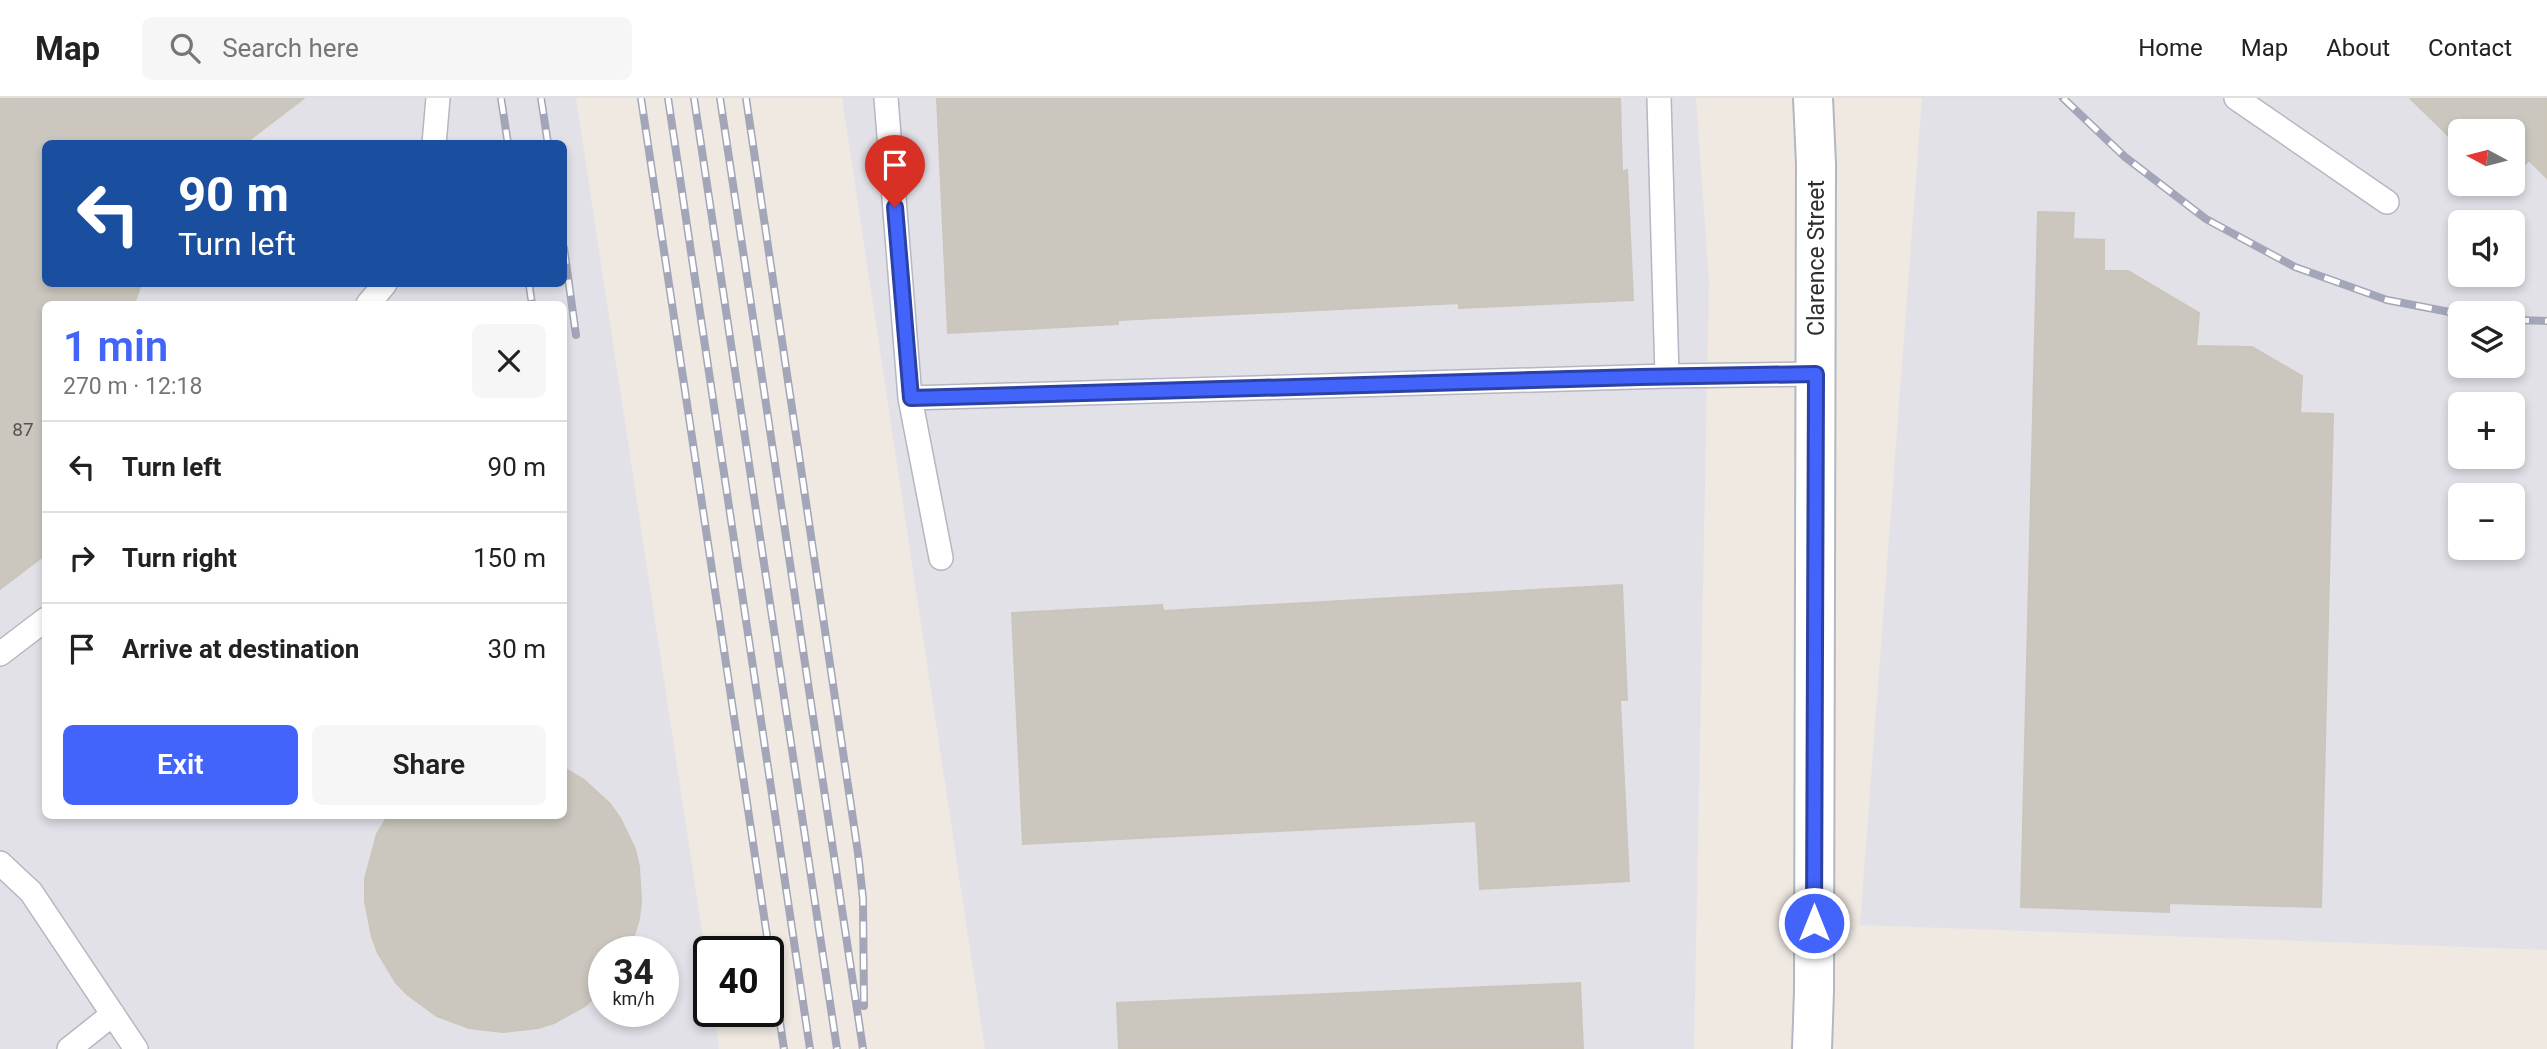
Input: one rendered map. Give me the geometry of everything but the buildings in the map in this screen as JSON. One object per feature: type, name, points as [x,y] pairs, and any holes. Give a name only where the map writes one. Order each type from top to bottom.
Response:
[{"type":"street","name":"Clarence Street","points":[[1812,1049],[1816,374],[1816,164],[1813,98]]},
{"type":"lane","points":[[434,140],[438,98]]},
{"type":"lane","points":[[886,98],[911,398],[941,558]]},
{"type":"lane","points":[[1659,98],[1667,376]]},
{"type":"lane","points":[[2235,98],[2386,202]]},
{"type":"lane","points":[[371,301],[382,287]]},
{"type":"lane","points":[[911,398],[1816,374]]},
{"type":"lane","points":[[0,654],[42,622]]},
{"type":"lane","points":[[0,863],[31,892],[136,1049]]},
{"type":"lane","points":[[69,1049],[113,1014]]},
{"type":"shaded area","points":[[0,98],[576,98],[703,936],[693,936],[693,1027],[716,1027],[719,1049],[0,1049]]},
{"type":"shaded area","points":[[842,98],[1696,98],[1709,281],[1694,1049],[985,1049]]},
{"type":"shaded area","points":[[1922,98],[2547,98],[2547,950],[1860,925]]},
{"type":"railway","points":[[501,98],[507,140]]},
{"type":"railway","points":[[541,98],[547,140]]},
{"type":"railway","points":[[641,98],[784,1049]]},
{"type":"railway","points":[[668,98],[810,1049]]},
{"type":"railway","points":[[694,98],[837,1049]]},
{"type":"railway","points":[[720,98],[863,1049]]},
{"type":"railway","points":[[746,98],[858,853],[863,899],[864,1006]]},
{"type":"railway","points":[[2063,98],[2125,157],[2206,219],[2295,267],[2387,300],[2448,312]]},
{"type":"railway","points":[[567,270],[576,335]]},
{"type":"railway","points":[[529,287],[532,301]]},
{"type":"railway","points":[[2525,320],[2547,321]]},
{"type":"route","points":[[895,207],[911,398],[1816,374],[1814,923]]}]
